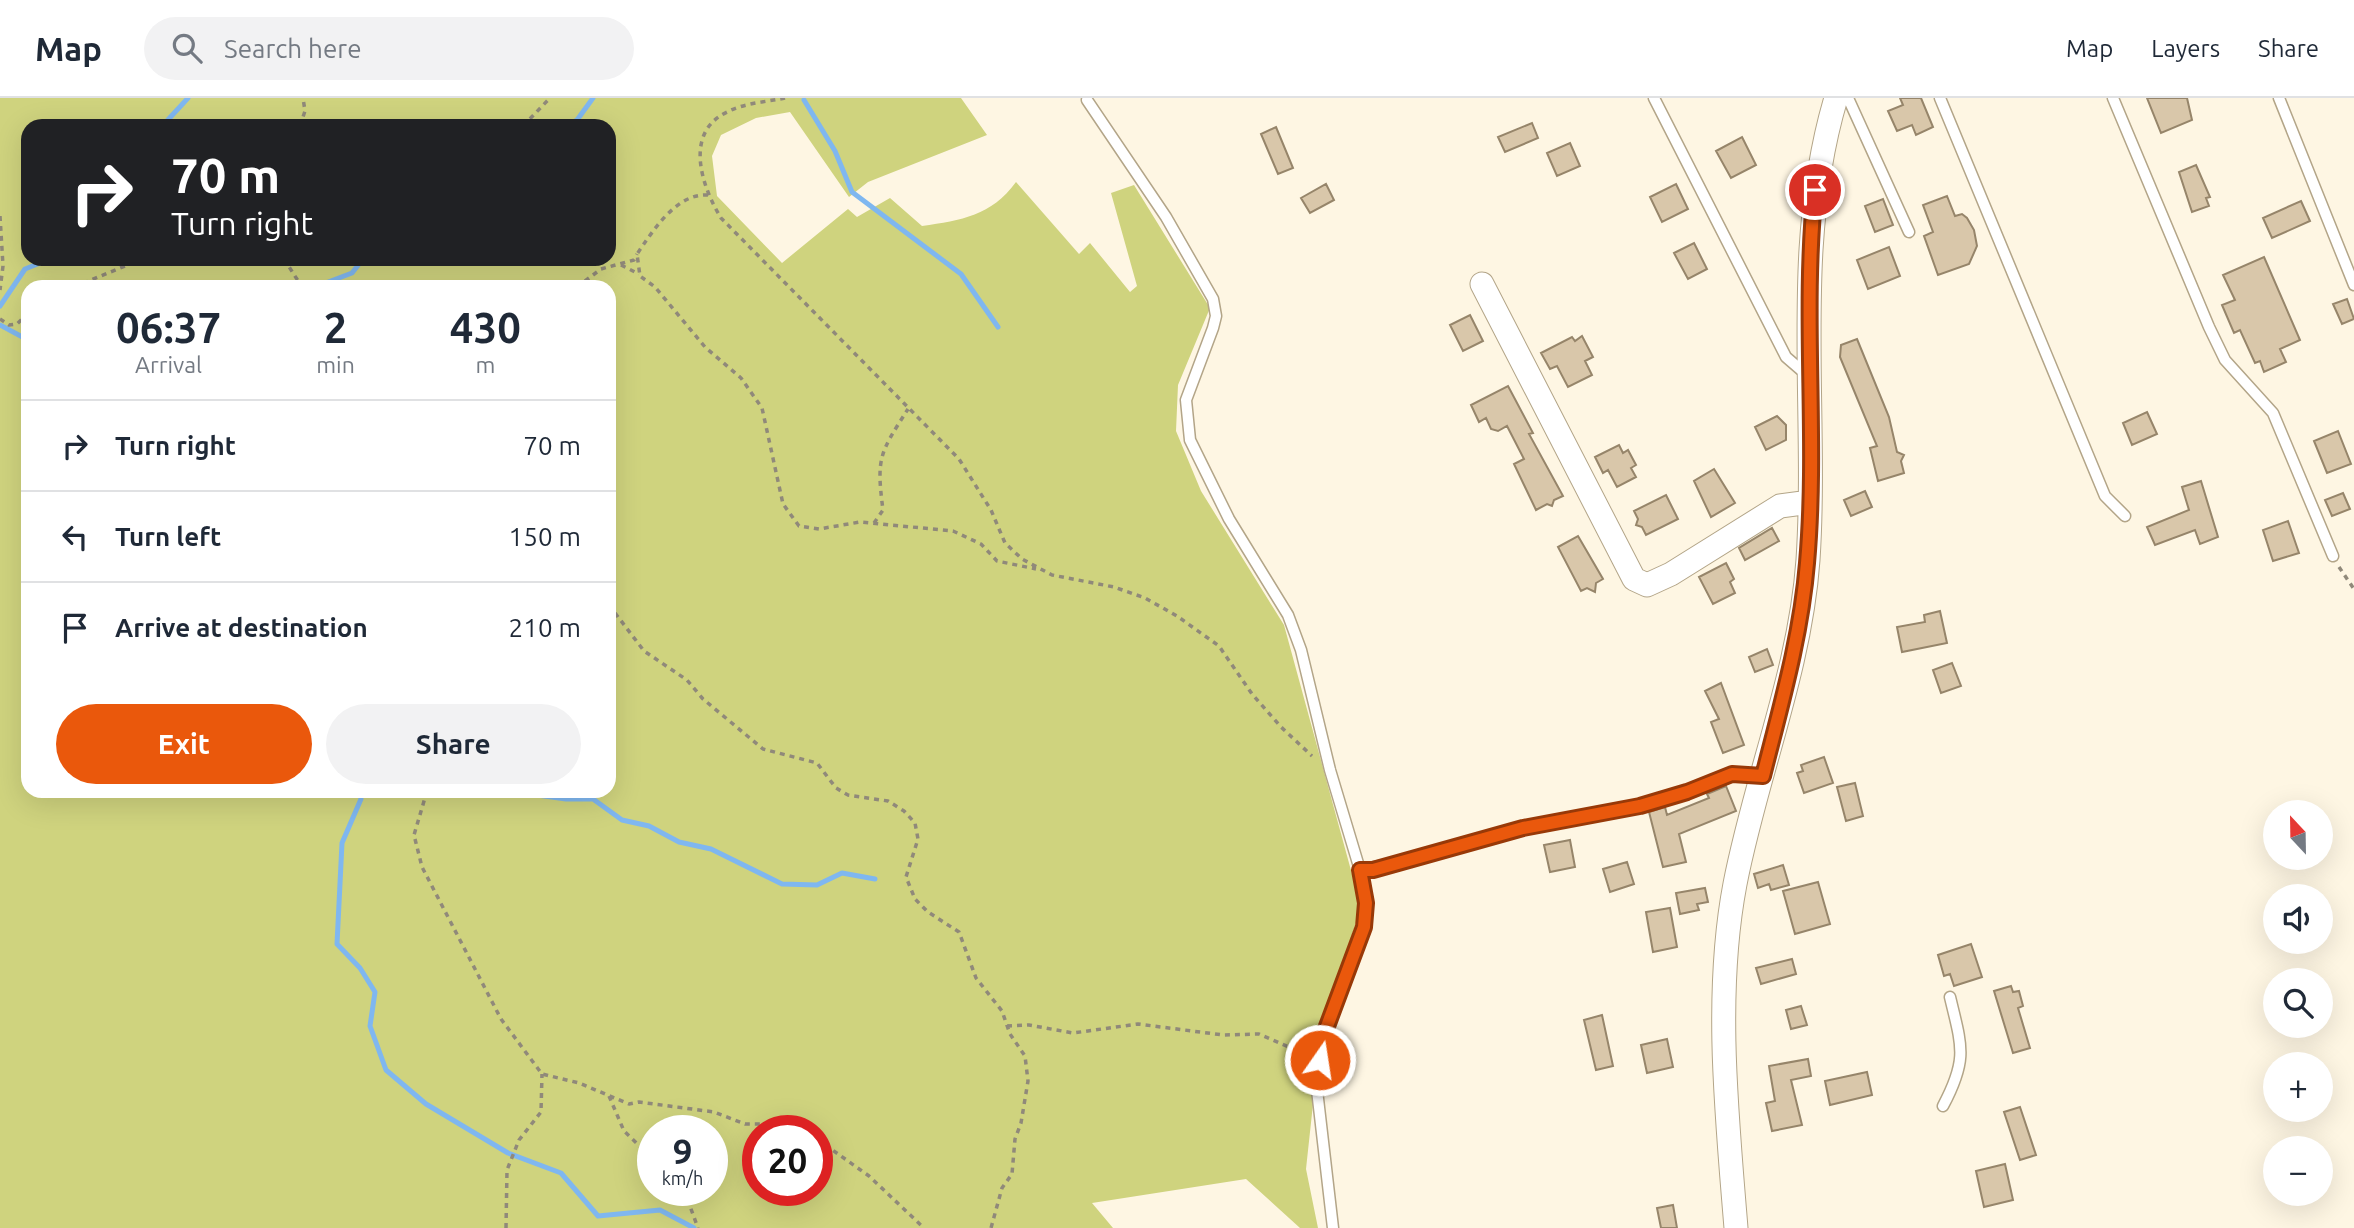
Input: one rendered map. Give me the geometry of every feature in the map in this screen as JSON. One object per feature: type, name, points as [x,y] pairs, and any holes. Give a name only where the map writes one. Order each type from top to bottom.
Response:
[{"type":"street","points":[[1736,1228],[1724,1069],[1725,1005],[1734,888],[1796,648],[1808,560],[1810,237],[1817,179],[1836,98]]},
{"type":"street","points":[[1482,284],[1634,579],[1647,585],[1671,574],[1780,506],[1810,502]]},
{"type":"lane","points":[[1654,98],[1786,357],[1810,378]]},
{"type":"lane","points":[[1848,98],[1909,232]]},
{"type":"lane","points":[[1940,98],[2105,496],[2125,516]]},
{"type":"lane","points":[[2113,98],[2209,327],[2225,360],[2273,413],[2333,556]]},
{"type":"lane","points":[[2279,98],[2354,285]]},
{"type":"lane","points":[[1087,100],[1166,217],[1213,299],[1216,316],[1186,400],[1190,440],[1229,519],[1288,615],[1301,650],[1330,770],[1360,870],[1366,903],[1364,927],[1326,1029],[1317,1090],[1334,1228]]},
{"type":"lane","points":[[1360,870],[1384,867],[1523,828],[1640,806],[1687,792],[1732,774],[1763,776]]},
{"type":"lane","points":[[1943,1106],[1955,1084],[1963,1052],[1950,997]]},
{"type":"path","points":[[302,119],[305,111],[303,98]]},
{"type":"path","points":[[530,119],[550,98]]},
{"type":"path","points":[[785,98],[738,108],[712,123],[704,136],[699,163],[709,195],[733,232],[817,313],[959,459],[991,510],[1005,542],[1022,559],[1052,575],[1114,587],[1145,598],[1177,615],[1219,646],[1252,694],[1281,727],[1330,770]]},
{"type":"path","points":[[616,265],[634,260],[674,208],[689,198],[709,195]]},
{"type":"path","points":[[0,216],[4,266],[0,290]]},
{"type":"path","points":[[637,254],[640,276]]},
{"type":"path","points":[[619,264],[655,287],[715,356],[741,378],[762,408],[783,504],[800,526],[819,529],[874,523],[953,531],[981,544],[997,561],[1042,570]]},
{"type":"path","points":[[91,280],[125,266]]},
{"type":"path","points":[[586,280],[601,269],[612,266]]},
{"type":"path","points":[[0,318],[9,326],[21,320]]},
{"type":"path","points":[[874,523],[883,510],[878,474],[882,450],[908,409]]},
{"type":"path","points":[[2333,556],[2354,589]]},
{"type":"path","points":[[616,614],[644,650],[687,680],[720,714],[763,749],[817,763],[836,788],[848,795],[888,801],[904,810],[915,823],[918,839],[906,877],[915,899],[959,932],[976,978],[1002,1011],[1007,1026],[1025,1056],[1028,1081],[1021,1123],[1015,1139],[1012,1174],[1002,1188],[991,1228]]},
{"type":"path","points":[[425,798],[414,835],[422,867],[501,1019],[542,1074],[541,1112],[519,1140],[507,1170],[506,1228]]},
{"type":"path","points":[[1007,1026],[1030,1025],[1073,1033],[1138,1024],[1223,1035],[1259,1034],[1291,1048],[1321,1054]]},
{"type":"path","points":[[542,1074],[579,1083],[629,1104],[639,1102],[715,1112],[742,1123]]},
{"type":"path","points":[[610,1096],[624,1131],[637,1144]]},
{"type":"path","points":[[833,1150],[869,1176],[925,1228]]},
{"type":"path","points":[[690,1206],[698,1228]]},
{"type":"green space","points":[[0,98],[961,98],[987,135],[868,182],[849,197],[790,112],[756,118],[721,135],[712,156],[717,196],[782,263],[848,209],[857,217],[890,198],[922,226],[936,224],[986,209],[1016,182],[1079,254],[1090,243],[1130,292],[1137,286],[1111,193],[1134,185],[1210,308],[1178,385],[1176,431],[1201,491],[1284,625],[1361,907],[1321,1030],[1306,1169],[1318,1228],[1300,1228],[1246,1179],[1092,1203],[1113,1228],[0,1228]]},
{"type":"building","points":[[1900,98],[1921,98],[1933,127],[1916,135],[1912,125],[1897,131],[1888,111],[1903,105]]},
{"type":"building","points":[[2147,98],[2187,98],[2192,120],[2161,133]]},
{"type":"building","points":[[1532,123],[1538,138],[1505,152],[1498,137]]},
{"type":"building","points":[[1276,127],[1293,168],[1278,174],[1261,134]]},
{"type":"building","points":[[1742,137],[1756,165],[1731,178],[1716,151]]},
{"type":"building","points":[[1570,143],[1580,166],[1557,176],[1547,153]]},
{"type":"building","points":[[2196,165],[2210,197],[2206,198],[2209,206],[2192,212],[2179,172]]},
{"type":"building","points":[[1326,184],[1334,200],[1310,213],[1301,198]]},
{"type":"building","points":[[1676,184],[1688,209],[1662,222],[1650,197]]},
{"type":"building","points":[[1947,196],[1955,216],[1962,214],[1967,218],[1974,230],[1977,246],[1969,264],[1938,275],[1924,236],[1933,232],[1923,205]]},
{"type":"building","points":[[1883,199],[1893,225],[1875,232],[1865,206]]},
{"type":"building","points":[[2301,201],[2310,221],[2272,238],[2263,218]]},
{"type":"building","points":[[1694,243],[1707,269],[1688,279],[1674,253]]},
{"type":"building","points":[[1889,247],[1900,276],[1868,289],[1857,260]]},
{"type":"building","points":[[2264,257],[2300,340],[2280,349],[2286,362],[2264,372],[2260,361],[2255,363],[2240,330],[2234,333],[2222,305],[2235,300],[2223,275]]},
{"type":"building","points":[[2347,299],[2354,319],[2342,324],[2333,304]]},
{"type":"building","points":[[1470,315],[1483,341],[1463,351],[1450,325]]},
{"type":"building","points":[[1582,336],[1593,357],[1585,361],[1592,375],[1568,387],[1557,366],[1550,369],[1541,353],[1572,337],[1575,341]]},
{"type":"building","points":[[1857,339],[1889,417],[1897,452],[1904,455],[1901,461],[1904,473],[1878,481],[1870,448],[1877,446],[1840,357],[1841,345]]},
{"type":"building","points":[[1508,386],[1533,433],[1529,434],[1563,496],[1554,500],[1552,506],[1547,504],[1536,510],[1514,464],[1524,459],[1507,426],[1498,431],[1491,429],[1486,418],[1479,422],[1471,405]]},
{"type":"building","points":[[2147,412],[2157,434],[2132,445],[2123,423]]},
{"type":"building","points":[[1777,416],[1786,425],[1786,440],[1766,450],[1755,427]]},
{"type":"building","points":[[2338,431],[2351,464],[2327,473],[2314,441]]},
{"type":"building","points":[[1619,445],[1623,453],[1628,450],[1636,465],[1631,468],[1636,477],[1617,487],[1608,470],[1603,473],[1595,457]]},
{"type":"building","points":[[1714,469],[1735,503],[1711,517],[1694,481]]},
{"type":"building","points":[[2201,481],[2218,537],[2200,544],[2195,530],[2155,545],[2147,527],[2189,510],[2182,487]]},
{"type":"building","points":[[1865,491],[1872,507],[1851,516],[1844,500]]},
{"type":"building","points":[[2343,493],[2350,509],[2332,516],[2325,500]]},
{"type":"building","points":[[1666,495],[1678,519],[1646,535],[1642,527],[1636,525],[1638,519],[1634,511]]},
{"type":"building","points":[[2288,521],[2299,553],[2273,561],[2263,530]]},
{"type":"building","points":[[1772,528],[1779,541],[1745,560],[1739,548]]},
{"type":"building","points":[[1578,536],[1603,579],[1596,583],[1595,592],[1587,588],[1581,591],[1558,547]]},
{"type":"building","points":[[1726,563],[1734,579],[1730,582],[1735,593],[1713,604],[1699,577]]},
{"type":"building","points":[[1940,611],[1947,643],[1902,652],[1897,627],[1925,622],[1924,615]]},
{"type":"building","points":[[1767,649],[1773,665],[1755,672],[1749,657]]},
{"type":"building","points":[[1952,663],[1961,686],[1941,693],[1933,670]]},
{"type":"building","points":[[1721,683],[1744,745],[1723,753],[1711,722],[1719,719],[1705,691]]},
{"type":"building","points":[[1824,757],[1833,783],[1804,793],[1797,773],[1803,771],[1801,765]]},
{"type":"building","points":[[1855,783],[1863,816],[1846,821],[1837,787]]},
{"type":"building","points":[[1726,786],[1736,811],[1679,834],[1686,862],[1663,867],[1649,812],[1665,807],[1667,815],[1709,798],[1707,794]]},
{"type":"building","points":[[1570,840],[1575,867],[1550,872],[1544,845]]},
{"type":"building","points":[[1627,862],[1634,884],[1610,892],[1603,869]]},
{"type":"building","points":[[1783,865],[1789,885],[1771,890],[1769,884],[1758,888],[1754,874]]},
{"type":"building","points":[[1818,882],[1830,924],[1795,934],[1783,891]]},
{"type":"building","points":[[1705,888],[1708,902],[1697,904],[1699,910],[1680,914],[1676,893]]},
{"type":"building","points":[[1670,908],[1677,947],[1653,952],[1646,912]]},
{"type":"building","points":[[1971,944],[1982,977],[1954,986],[1950,974],[1944,976],[1938,955]]},
{"type":"building","points":[[1792,959],[1796,974],[1761,984],[1756,968]]},
{"type":"building","points":[[2011,986],[2013,992],[2019,991],[2023,1006],[2018,1008],[2030,1048],[2013,1053],[1994,991]]},
{"type":"building","points":[[1801,1006],[1807,1025],[1791,1029],[1786,1010]]},
{"type":"building","points":[[1602,1015],[1613,1066],[1596,1070],[1584,1020]]},
{"type":"building","points":[[1667,1039],[1673,1067],[1647,1073],[1641,1045]]},
{"type":"building","points":[[1808,1059],[1811,1076],[1791,1080],[1802,1125],[1772,1131],[1766,1103],[1775,1101],[1769,1066]]},
{"type":"building","points":[[1867,1072],[1872,1095],[1830,1105],[1825,1081]]},
{"type":"building","points":[[2020,1107],[2036,1155],[2020,1160],[2004,1112]]},
{"type":"building","points":[[2005,1164],[2013,1200],[1984,1207],[1976,1171]]},
{"type":"building","points":[[1673,1205],[1677,1228],[1661,1228],[1657,1208]]},
{"type":"waterway","points":[[169,119],[188,98]]},
{"type":"waterway","points":[[578,119],[593,98]]},
{"type":"waterway","points":[[804,100],[835,151],[852,192],[961,274],[998,327]]},
{"type":"waterway","points":[[0,306],[25,269],[32,266]]},
{"type":"waterway","points":[[334,280],[352,273],[358,266]]},
{"type":"waterway","points":[[0,325],[21,336]]},
{"type":"waterway","points":[[361,798],[342,843],[337,944],[360,968],[375,992],[370,1026],[386,1070],[426,1104],[508,1153],[561,1173],[598,1216],[660,1210],[694,1228]]},
{"type":"waterway","points":[[559,798],[593,799],[622,820],[649,826],[679,842],[711,849],[782,884],[817,885],[842,873],[875,879]]},
{"type":"route","points":[[1320,1060],[1326,1029],[1364,927],[1366,903],[1360,870],[1373,870],[1416,859],[1523,828],[1640,806],[1687,792],[1732,774],[1763,776],[1796,648],[1808,560],[1808,295],[1815,190]]}]
